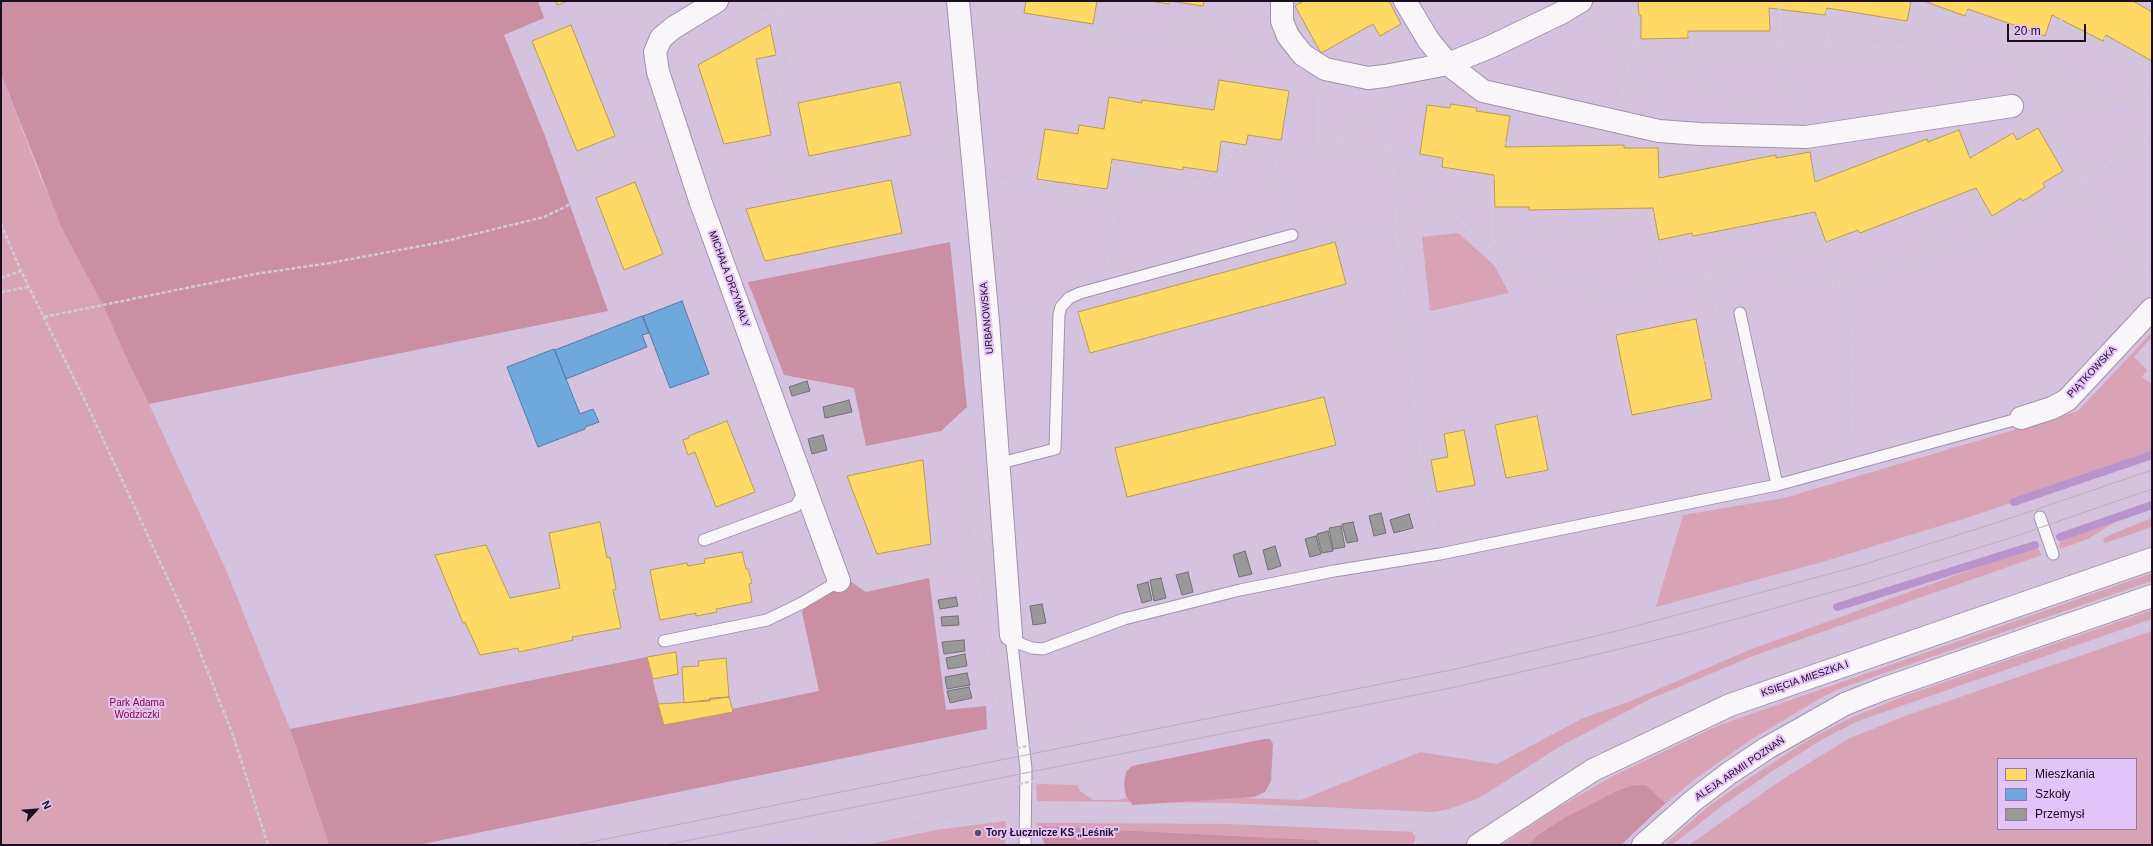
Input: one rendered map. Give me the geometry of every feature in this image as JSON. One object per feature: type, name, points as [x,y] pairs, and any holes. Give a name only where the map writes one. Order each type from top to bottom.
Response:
[{"type":"street","name":"MICHAŁA DRZYMAŁY","points":[[717,1],[673,28],[661,38],[655,52],[658,72],[701,203],[839,581]]},
{"type":"street","points":[[1282,1],[1282,21],[1296,48],[1326,69],[1368,78],[1448,64],[1498,44],[1561,13],[1581,1]]},
{"type":"street","points":[[1405,1],[1429,41],[1448,64],[1483,91],[1658,131],[1700,134],[1806,137],[2012,106]]},
{"type":"street","name":"URBANOWSKA","points":[[959,7],[988,321],[997,464],[1011,636]]},
{"type":"street","name":"PIĄTKOWSKA","points":[[2021,418],[2052,408],[2067,400],[2152,309]]},
{"type":"street","name":"KSIĘCIA MIESZKA I","points":[[1478,845],[1593,770],[1690,722],[1730,705],[2152,559]]},
{"type":"street","name":"ALEJA ARMII POZNAŃ","points":[[1643,845],[1694,800],[1728,774],[1767,748],[1845,704],[1883,689],[2152,596]]},
{"type":"lane","points":[[997,464],[1055,449],[1059,314],[1061,307],[1069,298],[1080,293],[1292,235]]},
{"type":"lane","points":[[1740,313],[1777,485]]},
{"type":"lane","points":[[1011,636],[1021,644],[1032,648],[1043,649],[1111,623],[1149,612],[1240,590],[1334,571],[1440,554],[1777,485],[2021,418]]},
{"type":"lane","points":[[704,540],[796,506],[805,490]]},
{"type":"lane","points":[[2040,517],[2053,554]]},
{"type":"lane","points":[[664,641],[767,620],[802,604],[839,581]]},
{"type":"lane","points":[[1011,636],[1026,769],[1025,845]]},
{"type":"path","points":[[780,1],[791,61],[779,91],[788,132],[777,162],[797,179],[926,152],[972,146]]},
{"type":"path","points":[[1097,31],[1102,1]]},
{"type":"path","points":[[1169,40],[1208,7],[1209,1]]},
{"type":"path","points":[[1621,102],[1634,45],[1635,1]]},
{"type":"path","points":[[2148,1],[2152,4]]},
{"type":"path","points":[[1921,3],[1970,22],[1972,14],[1966,12]]},
{"type":"path","points":[[1905,47],[1915,36],[1921,3]]},
{"type":"path","points":[[1921,3],[1932,28],[1953,95]]},
{"type":"path","points":[[959,7],[1097,31],[1303,54]]},
{"type":"path","points":[[1208,7],[1244,48]]},
{"type":"path","points":[[1778,7],[1781,12],[1781,48],[1802,118]]},
{"type":"path","points":[[739,10],[746,17],[782,12]]},
{"type":"path","points":[[1826,11],[1830,12],[1830,14],[1916,30]]},
{"type":"path","points":[[1781,12],[1829,20]]},
{"type":"path","points":[[1830,14],[1830,47]]},
{"type":"path","points":[[1598,18],[1604,33],[1645,48],[1905,47],[1928,68],[1937,72],[1946,72],[1953,67],[1988,54],[2011,58],[2043,69],[2117,100]]},
{"type":"path","points":[[1971,18],[2051,47]]},
{"type":"path","points":[[2051,111],[2049,89],[2043,69],[2062,18]]},
{"type":"path","points":[[2060,22],[2105,47],[2107,44]]},
{"type":"path","points":[[1688,35],[1692,35],[1692,48]]},
{"type":"path","points":[[2104,38],[2109,40],[2107,44]]},
{"type":"path","points":[[2107,44],[2152,69]]},
{"type":"path","points":[[1639,47],[1653,111]]},
{"type":"path","points":[[1645,48],[1758,113]]},
{"type":"path","points":[[2037,114],[2152,93]]},
{"type":"path","points":[[1388,106],[1397,231],[1423,474],[1440,554]]},
{"type":"path","points":[[1505,143],[1510,144],[1515,118]]},
{"type":"path","points":[[44,317],[255,274],[392,252],[532,221],[567,206],[582,194],[593,169],[605,151],[626,138],[655,131]]},
{"type":"path","points":[[1965,132],[1974,153],[1969,154]]},
{"type":"path","points":[[1337,142],[1391,148],[1411,159],[1448,207],[1476,238],[1489,248],[1606,295],[1760,265],[1840,285],[1997,232],[2083,182],[2152,132]]},
{"type":"path","points":[[1221,144],[1247,148],[1319,152]]},
{"type":"path","points":[[1119,172],[1207,184],[1222,173],[1226,145]]},
{"type":"path","points":[[1224,160],[1247,148]]},
{"type":"path","points":[[1272,149],[1292,235]]},
{"type":"path","points":[[1814,178],[1820,177],[1816,154]]},
{"type":"path","points":[[1659,175],[1663,175],[1662,155]]},
{"type":"path","points":[[1106,268],[1120,166],[1110,165]]},
{"type":"path","points":[[1397,231],[1448,207],[1494,178]]},
{"type":"path","points":[[975,179],[1116,197]]},
{"type":"path","points":[[1489,248],[1492,243],[1491,180]]},
{"type":"path","points":[[2083,182],[2143,272]]},
{"type":"path","points":[[1919,259],[1977,193],[1997,232]]},
{"type":"path","points":[[1492,243],[1654,213]]},
{"type":"path","points":[[1650,214],[1665,284]]},
{"type":"path","points":[[1768,267],[1816,218],[1850,315],[1854,334],[1850,465]]},
{"type":"path","points":[[1,224],[21,271],[188,622],[233,736],[268,845]]},
{"type":"path","points":[[2088,341],[2103,312],[2152,262]]},
{"type":"path","points":[[1,278],[21,271]]},
{"type":"path","points":[[1709,275],[1740,424],[1763,419]]},
{"type":"path","points":[[1,292],[29,287]]},
{"type":"path","points":[[1008,318],[1028,314]]},
{"type":"path","points":[[1704,360],[1726,355]]},
{"type":"path","points":[[2069,551],[2092,542],[2118,526],[2152,513]]},
{"type":"path","points":[[832,845],[963,820],[1026,811],[1227,808],[1425,816],[1450,813],[1476,804],[1586,737],[1687,687],[1742,665],[2037,562]]},
{"type":"path","points":[[875,586],[976,565]]},
{"type":"path","points":[[1883,718],[2152,625]]},
{"type":"path","points":[[1828,744],[1868,723]]},
{"type":"path","points":[[528,845],[1098,732]]},
{"type":"path","points":[[1700,830],[1801,758]]},
{"type":"path","points":[[712,845],[1098,768]]},
{"type":"path","points":[[781,845],[943,812],[992,806],[1026,811],[1425,826],[1451,824],[1476,816]]},
{"type":"path","points":[[1416,845],[1425,837],[1425,832]]},
{"type":"green space","name":"Park Adama Wodziczki","points":[[1,74],[41,179],[105,309],[125,355],[227,572],[290,729],[329,845],[1,845]]},
{"type":"green space","points":[[1458,233],[1494,265],[1509,293],[1430,311],[1422,237]]},
{"type":"green space","points":[[2152,332],[2152,337],[2134,357],[2147,370],[2142,377],[2152,384],[2152,455],[1982,513],[1822,562],[1656,607],[1683,515],[1784,498],[2078,411]]},
{"type":"green space","points":[[2152,505],[2152,509],[2115,522],[2088,539],[2060,549],[2060,537]]},
{"type":"green space","points":[[2152,518],[2152,527],[2105,543],[2103,539],[2112,534]]},
{"type":"green space","points":[[2036,546],[2042,555],[1753,656],[1650,699],[1559,747],[1479,798],[1449,809],[1435,812],[1227,803],[1037,801],[1036,785],[1040,784],[1077,785],[1080,791],[1093,800],[1119,800],[1139,794],[1301,800],[1420,752],[1497,764],[1581,719],[1633,700],[1749,650]]},
{"type":"green space","points":[[2152,573],[2152,581],[1847,686],[1824,696],[1749,741],[1695,779],[1651,816],[1621,845],[1502,845],[1556,809],[1611,777],[1717,726]]},
{"type":"green space","points":[[2152,610],[2152,619],[1858,721],[1823,739],[1774,770],[1723,805],[1672,845],[1664,845],[1709,806],[1745,781],[1808,740],[1846,720],[1904,696]]},
{"type":"green space","points":[[2152,631],[2152,845],[1689,845],[1783,779],[1848,739],[1905,716]]},
{"type":"green space","name":"Tory Łucznicze KS „Leśnik”","points":[[1006,821],[1005,845],[865,845],[936,830]]},
{"type":"green space","points":[[1037,823],[1230,824],[1412,832],[1415,836],[1415,842],[1411,845],[1321,845],[1318,840],[1037,826]]},
{"type":"shaded area","points":[[1,1],[538,1],[544,18],[504,35],[545,136],[608,311],[149,404],[105,309],[62,228],[1,74]]},
{"type":"shaded area","points":[[950,242],[967,407],[941,431],[866,446],[854,388],[784,375],[748,282]]},
{"type":"shaded area","points":[[929,578],[946,710],[986,706],[987,729],[418,845],[329,845],[290,729],[647,657],[664,725],[732,712],[732,709],[819,691],[802,612],[817,592],[850,581],[866,592]]},
{"type":"shaded area","points":[[1270,739],[1273,744],[1271,781],[1265,792],[1254,797],[1133,805],[1126,796],[1124,784],[1126,772],[1132,766]]},
{"type":"shaded area","points":[[1635,785],[1646,785],[1665,803],[1621,845],[1528,845],[1538,835],[1566,817],[1619,790]]},
{"type":"shaded area","points":[[1037,826],[1318,840],[1321,845],[1045,845]]},
{"type":"building: Mieszkania","points":[[556,1],[568,1],[557,5]]},
{"type":"building: Mieszkania","points":[[1026,1],[1097,1],[1093,24],[1024,13]]},
{"type":"building: Mieszkania","points":[[1150,1],[1170,1],[1169,4]]},
{"type":"building: Mieszkania","points":[[1170,1],[1204,1],[1203,6]]},
{"type":"building: Mieszkania","points":[[1304,1],[1389,1],[1401,24],[1380,36],[1373,24],[1321,53],[1295,6]]},
{"type":"building: Mieszkania","points":[[1638,1],[1911,1],[1907,21],[1827,8],[1825,15],[1769,8],[1770,31],[1688,31],[1688,38],[1641,39],[1641,15],[1639,15]]},
{"type":"building: Mieszkania","points":[[1924,1],[2133,1],[2152,12],[2152,61],[2106,35],[2103,41],[2052,15],[2045,36],[1968,9],[1965,16]]},
{"type":"building: Mieszkania","points":[[571,25],[615,136],[577,151],[532,41]]},
{"type":"building: Mieszkania","points":[[770,25],[776,55],[756,59],[771,135],[724,144],[698,65]]},
{"type":"building: Mieszkania","points":[[1219,80],[1289,91],[1281,140],[1248,135],[1246,145],[1221,141],[1217,172],[1183,167],[1183,170],[1112,159],[1107,189],[1037,179],[1045,129],[1078,134],[1079,125],[1104,129],[1109,97],[1142,103],[1142,100],[1214,110]]},
{"type":"building: Mieszkania","points":[[900,82],[911,135],[809,156],[798,103]]},
{"type":"building: Mieszkania","points":[[1451,104],[1477,108],[1476,111],[1510,116],[1505,147],[1624,145],[1624,148],[1658,148],[1659,178],[1776,155],[1776,158],[1810,152],[1815,182],[1927,139],[1928,142],[1959,130],[1970,158],[2013,133],[2017,140],[2038,128],[2063,171],[2043,183],[2045,187],[2023,201],[2021,198],[1992,216],[1976,188],[1860,233],[1858,230],[1826,242],[1815,212],[1693,236],[1692,233],[1659,240],[1653,208],[1529,210],[1529,207],[1495,207],[1494,175],[1442,167],[1443,158],[1420,154],[1427,105],[1450,108]]},
{"type":"building: Mieszkania","points":[[891,180],[902,233],[765,261],[746,209]]},
{"type":"building: Mieszkania","points":[[635,182],[663,254],[624,270],[596,198]]},
{"type":"building: Mieszkania","points":[[1335,242],[1346,284],[1090,353],[1078,312]]},
{"type":"building: Mieszkania","points":[[1696,319],[1712,399],[1632,415],[1616,335]]},
{"type":"building: Mieszkania","points":[[1324,397],[1336,445],[1127,497],[1115,448]]},
{"type":"building: Mieszkania","points":[[1537,416],[1548,470],[1506,478],[1495,425]]},
{"type":"building: Mieszkania","points":[[727,421],[755,492],[716,507],[695,452],[688,455],[683,440],[689,438],[689,436]]},
{"type":"building: Mieszkania","points":[[1464,430],[1475,485],[1437,492],[1431,460],[1448,457],[1444,434]]},
{"type":"building: Mieszkania","points":[[923,460],[931,544],[877,554],[847,476]]},
{"type":"building: Mieszkania","points":[[600,522],[607,558],[610,557],[616,589],[613,590],[621,628],[572,637],[573,640],[519,652],[518,648],[480,655],[465,622],[463,623],[435,555],[486,545],[510,598],[560,588],[549,533]]},
{"type":"building: Mieszkania","points":[[742,552],[746,569],[748,569],[752,583],[749,584],[752,602],[716,609],[717,612],[696,616],[696,613],[660,620],[650,570],[687,563],[688,566],[705,563],[704,559]]},
{"type":"building: Mieszkania","points":[[676,652],[678,674],[653,679],[647,657]]},
{"type":"building: Mieszkania","points":[[726,658],[729,697],[684,703],[682,667],[699,666],[698,661]]},
{"type":"building: Mieszkania","points":[[729,697],[733,712],[664,725],[658,704],[710,701],[710,698]]},
{"type":"building: Szkoły","points":[[682,301],[709,374],[670,388],[643,316]]},
{"type":"building: Szkoły","points":[[642,316],[649,333],[642,335],[647,347],[566,379],[555,350]]},
{"type":"building: Szkoły","points":[[554,349],[580,414],[593,409],[599,422],[538,447],[507,367]]},
{"type":"building: Przemysł","points":[[807,381],[810,391],[792,396],[789,387]]},
{"type":"building: Przemysł","points":[[849,400],[852,412],[825,418],[823,407]]},
{"type":"building: Przemysł","points":[[823,435],[827,450],[812,454],[808,439]]},
{"type":"building: Przemysł","points":[[1381,513],[1386,533],[1374,536],[1369,516]]},
{"type":"building: Przemysł","points":[[1409,514],[1413,528],[1394,533],[1390,520]]},
{"type":"building: Przemysł","points":[[1353,522],[1358,541],[1347,543],[1342,524]]},
{"type":"building: Przemysł","points":[[1341,526],[1345,547],[1333,549],[1329,528]]},
{"type":"building: Przemysł","points":[[1328,531],[1333,551],[1322,553],[1317,534]]},
{"type":"building: Przemysł","points":[[1316,536],[1321,554],[1310,557],[1305,539]]},
{"type":"building: Przemysł","points":[[1275,546],[1281,566],[1268,570],[1263,550]]},
{"type":"building: Przemysł","points":[[1245,551],[1252,574],[1239,577],[1233,555]]},
{"type":"building: Przemysł","points":[[1188,572],[1193,592],[1182,595],[1176,575]]},
{"type":"building: Przemysł","points":[[1161,578],[1166,598],[1154,601],[1150,580]]},
{"type":"building: Przemysł","points":[[1148,582],[1152,600],[1142,603],[1137,585]]},
{"type":"building: Przemysł","points":[[956,597],[958,606],[940,609],[938,600]]},
{"type":"building: Przemysł","points":[[1042,604],[1046,623],[1033,625],[1030,606]]},
{"type":"building: Przemysł","points":[[958,616],[959,625],[942,626],[941,617]]},
{"type":"building: Przemysł","points":[[964,640],[965,651],[944,654],[942,642]]},
{"type":"building: Przemysł","points":[[965,654],[967,666],[948,669],[946,658]]},
{"type":"building: Przemysł","points":[[967,673],[970,685],[947,689],[945,677]]},
{"type":"building: Przemysł","points":[[969,687],[972,698],[950,703],[947,691]]},
{"type":"waterway","points":[[2014,502],[2152,455]]},
{"type":"waterway","points":[[2060,537],[2152,505]]},
{"type":"waterway","points":[[1837,607],[2035,545]]},
{"type":"tram line","points":[[576,845],[1456,669],[1621,630],[1859,566],[2002,521],[2152,470]]},
{"type":"tram line","points":[[665,845],[1460,686],[1586,657],[1693,631],[1864,583],[2007,539],[2152,489]]},
{"type":"place","name":"Tory Łucznicze KS „Leśnik”","points":[[978,833]]}]
